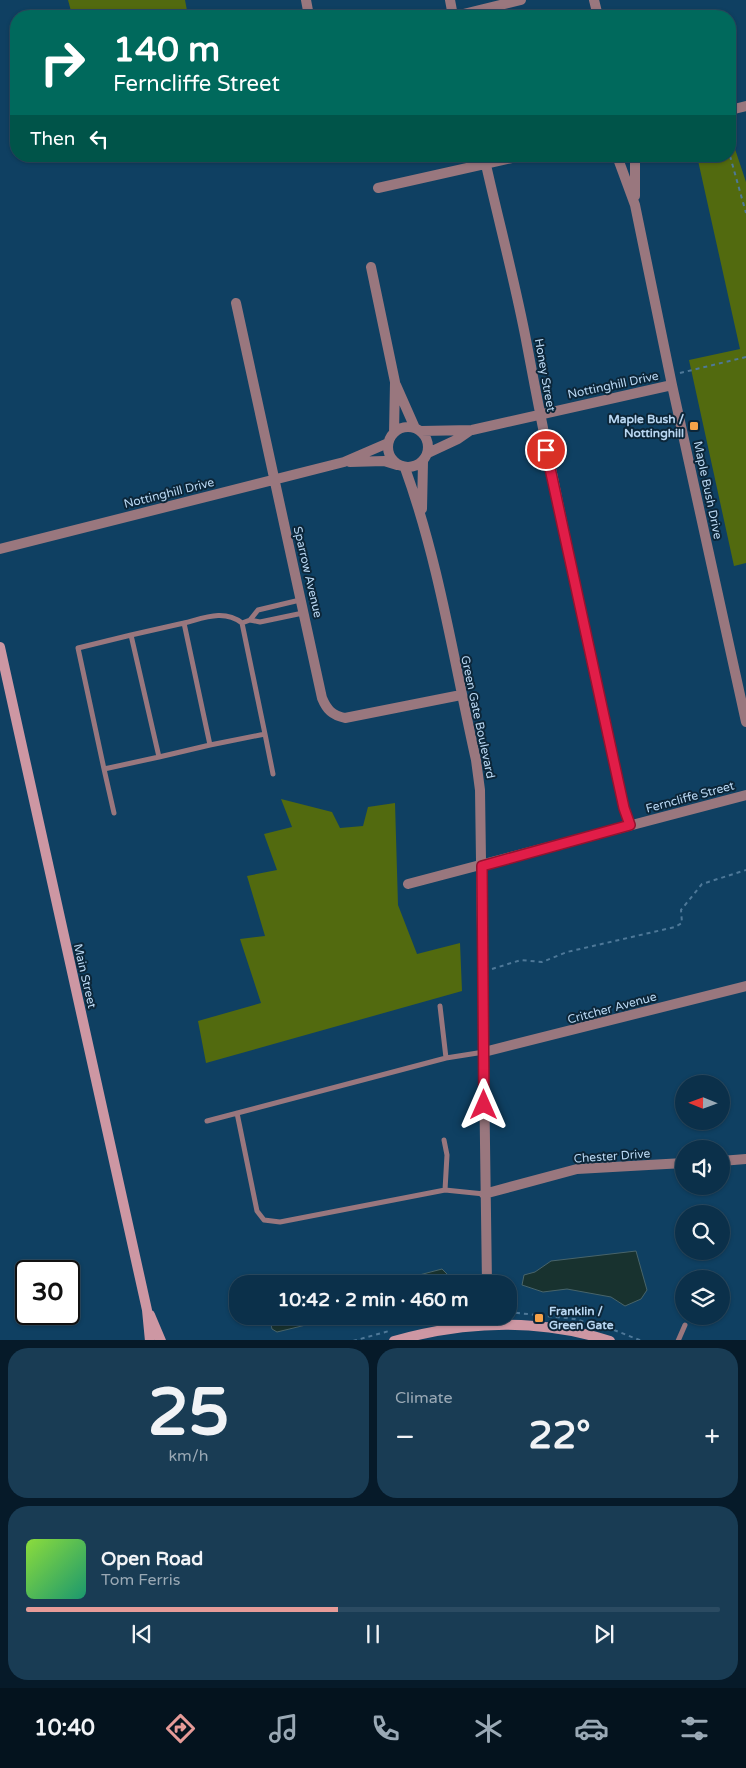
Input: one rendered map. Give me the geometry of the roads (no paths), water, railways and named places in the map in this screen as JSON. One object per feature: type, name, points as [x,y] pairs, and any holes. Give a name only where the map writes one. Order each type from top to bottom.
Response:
[{"type":"main road","name":"Main Street","points":[[0,647],[147,1310],[150,1340]]},
{"type":"main road","name":"Main Street","points":[[147,1310],[161,1340]]},
{"type":"main road","points":[[517,1323],[550,1326],[610,1340]]},
{"type":"main road","points":[[394,1340],[464,1325]]},
{"type":"street","points":[[479,10],[520,0]]},
{"type":"street","points":[[378,188],[477,162]]},
{"type":"street","name":"Honey Street","points":[[485,162],[527,344],[539,414],[622,798],[630,825]]},
{"type":"street","name":"Maple Bush Drive","points":[[619,162],[635,205],[671,380],[746,722]]},
{"type":"street","name":"Maple Bush Drive","points":[[635,162],[635,205]]},
{"type":"street","points":[[371,268],[395,382],[418,430],[428,441],[428,453],[423,462],[414,467],[401,466],[389,455],[395,382]]},
{"type":"street","name":"Sparrow Avenue","points":[[236,303],[322,698],[326,709],[334,716],[345,718],[461,695]]},
{"type":"street","name":"Nottinghill Drive","points":[[418,430],[472,430],[671,380]]},
{"type":"street","points":[[391,438],[403,427],[418,430]]},
{"type":"street","name":"Nottinghill Drive","points":[[428,453],[472,430]]},
{"type":"street","name":"Nottinghill Drive","points":[[0,548],[344,462],[391,438]]},
{"type":"street","name":"Nottinghill Drive","points":[[344,462],[384,461],[401,466]]},
{"type":"street","name":"Green Gate Boulevard","points":[[422,518],[423,462]]},
{"type":"street","name":"Green Gate Boulevard","points":[[401,466],[422,518],[480,790],[484,1194],[487,1275]]},
{"type":"street","name":"Ferncliffe Street","points":[[408,884],[746,795]]},
{"type":"street","name":"Critcher Avenue","points":[[484,1052],[746,986]]},
{"type":"street","points":[[730,1160],[746,1159]]},
{"type":"street","name":"Chester Drive","points":[[484,1194],[577,1170],[675,1164]]},
{"type":"lane","points":[[242,623],[250,620],[258,610],[302,600]]},
{"type":"lane","points":[[250,620],[260,622],[304,613]]},
{"type":"lane","points":[[114,813],[78,648],[130,635],[220,614],[237,619],[242,623],[273,774]]},
{"type":"lane","points":[[184,623],[210,745]]},
{"type":"lane","points":[[130,635],[159,757]]},
{"type":"lane","points":[[104,769],[264,734]]},
{"type":"lane","points":[[440,1006],[446,1058]]},
{"type":"lane","points":[[207,1121],[446,1058],[484,1052]]},
{"type":"lane","points":[[237,1113],[257,1210],[264,1220],[280,1222],[445,1190],[484,1194]]},
{"type":"lane","points":[[444,1140],[448,1155],[445,1190]]},
{"type":"lane","points":[[678,1340],[685,1325]]},
{"type":"place","name":"Maple Bush / Nottinghill","points":[[694,426]]},
{"type":"place","name":"Franklin / Green Gate","points":[[539,1318]]}]
